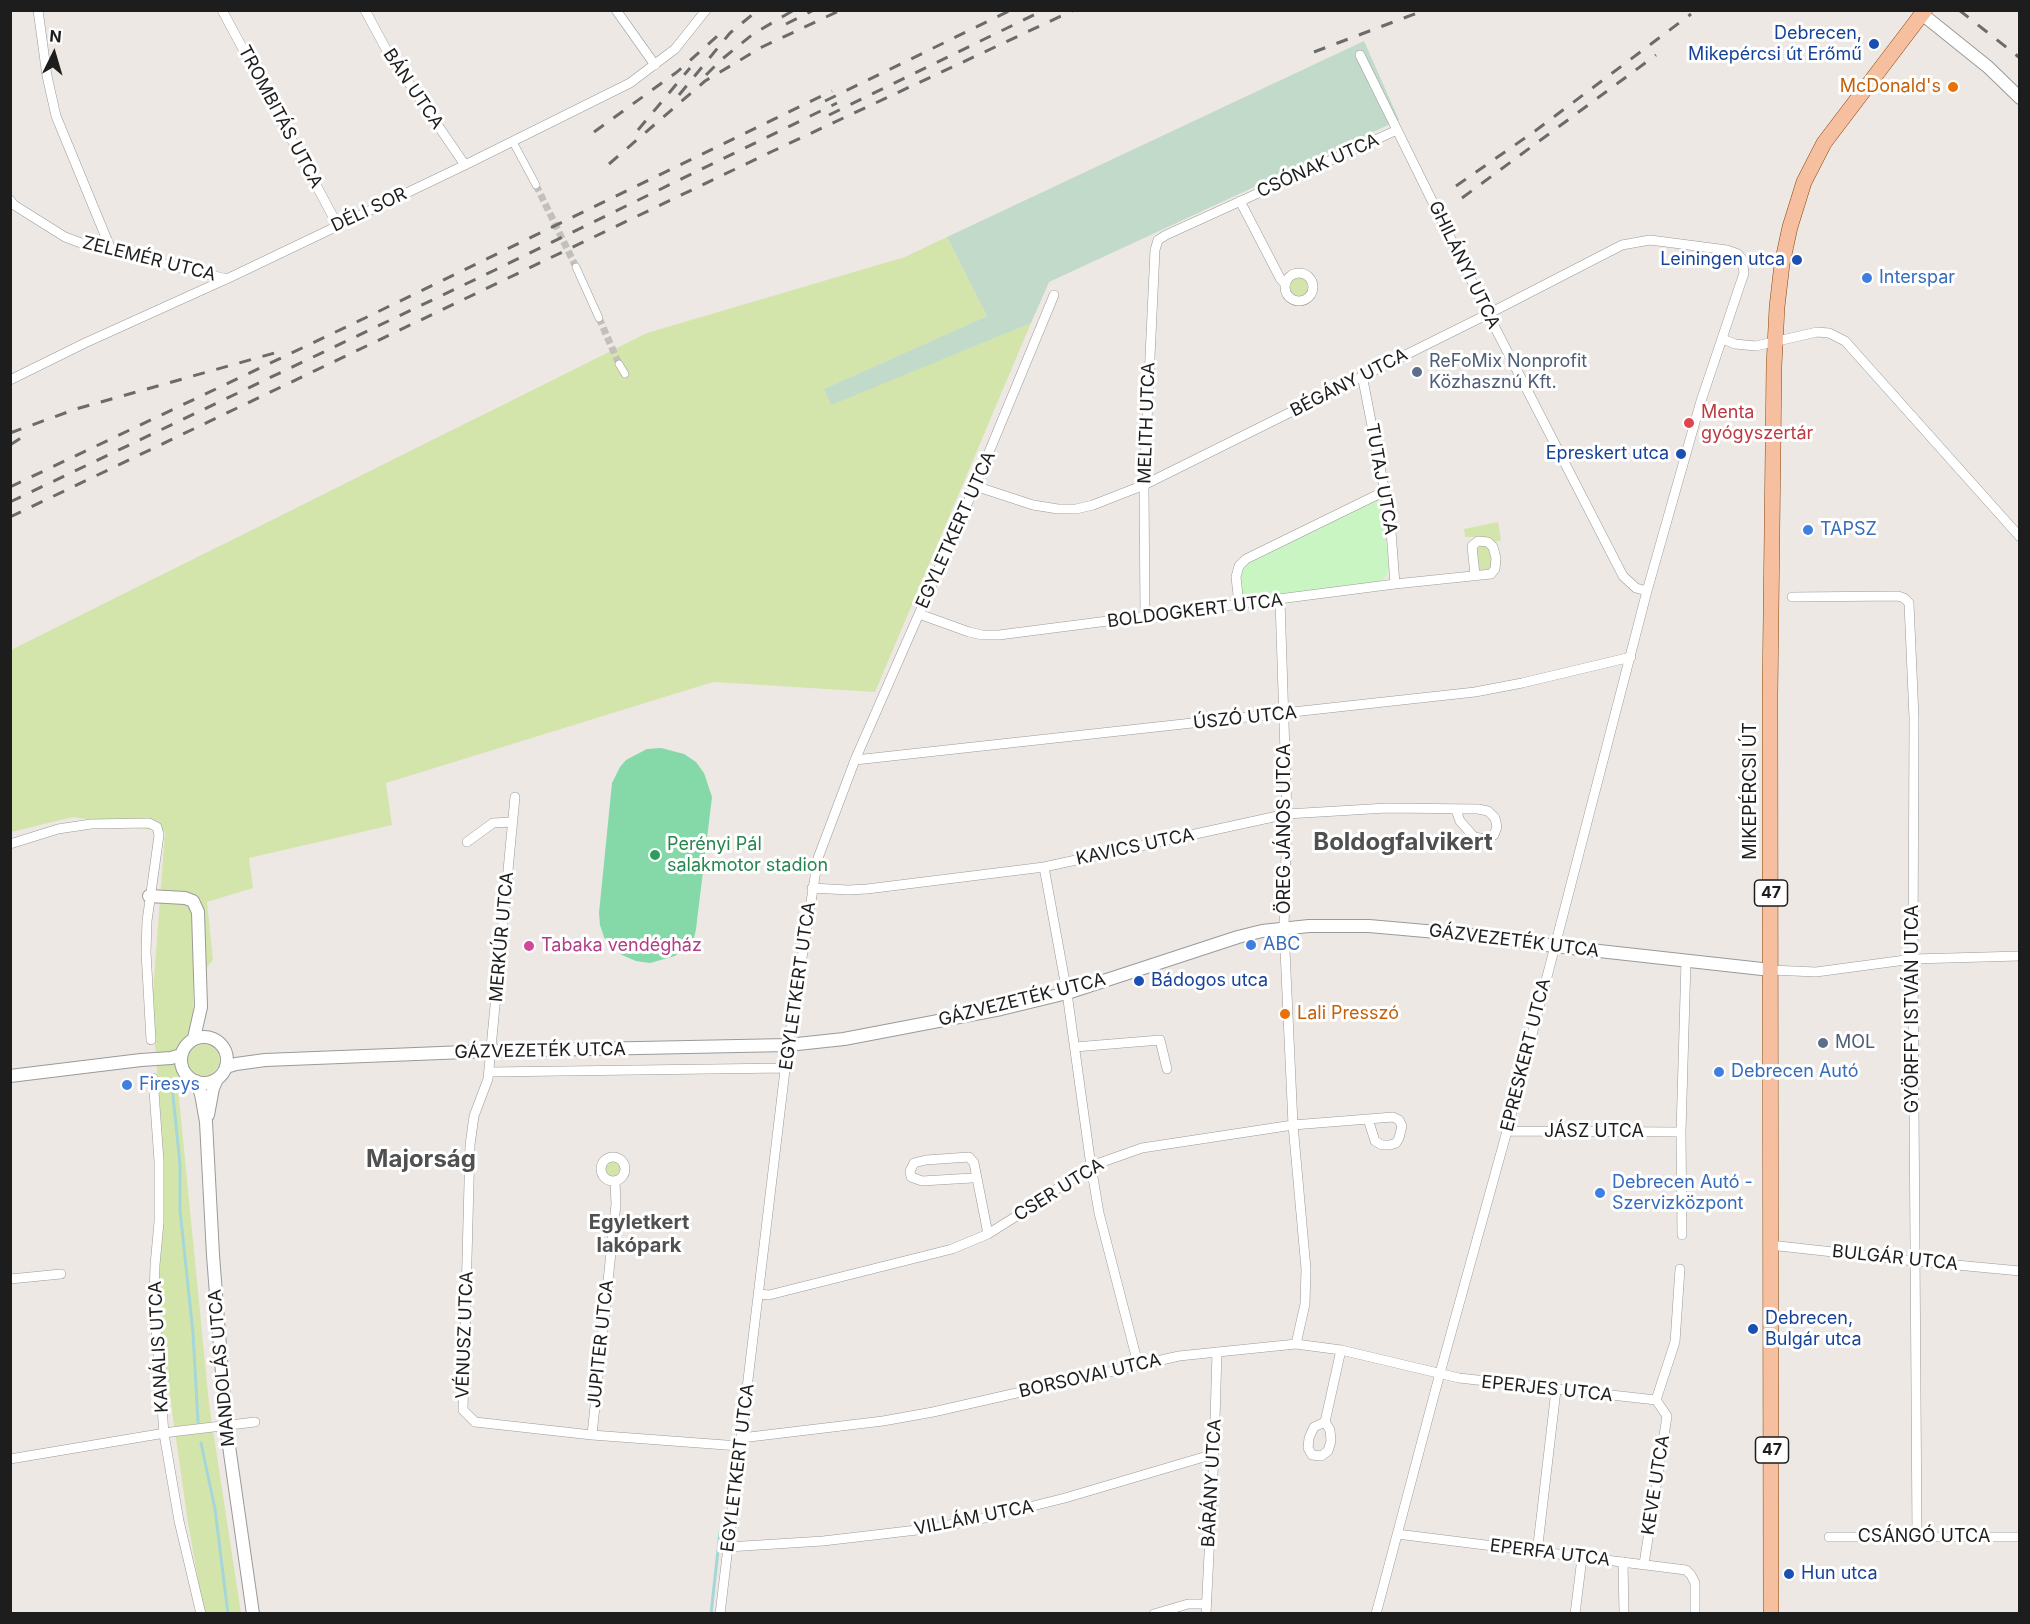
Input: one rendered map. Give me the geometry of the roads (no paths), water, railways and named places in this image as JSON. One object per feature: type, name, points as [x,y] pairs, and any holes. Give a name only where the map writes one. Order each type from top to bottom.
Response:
[{"type":"main road","name":"MIKEPÉRCSI ÚT","points":[[1772,1614],[1770,696],[1774,342],[1782,264],[1790,227],[1804,182],[1824,143],[1924,12]]},
{"type":"street","points":[[38,10],[47,76],[56,116],[112,252]]},
{"type":"street","name":"TROMBITÁS UTCA","points":[[222,10],[338,224]]},
{"type":"street","name":"BÁN UTCA","points":[[365,10],[387,51],[465,165]]},
{"type":"street","points":[[616,10],[655,65]]},
{"type":"street","name":"DÉLI SOR","points":[[10,380],[85,343],[227,279],[630,84],[675,49],[706,10]]},
{"type":"street","points":[[1924,12],[1988,67],[2019,98]]},
{"type":"street","name":"GHILÁNYI UTCA","points":[[1360,55],[1488,314],[1623,576],[1636,588],[1647,591]]},
{"type":"street","name":"CSÓNAK UTCA","points":[[1166,235],[1397,130]]},
{"type":"street","points":[[513,142],[536,185]]},
{"type":"street","name":"CSÓNAK UTCA","points":[[1240,201],[1280,278],[1286,284]]},
{"type":"street","name":"ZELEMÉR UTCA","points":[[12,204],[65,237],[112,252],[227,279]]},
{"type":"street","name":"MELITH UTCA","points":[[1145,617],[1144,485],[1155,250],[1158,240],[1166,235]]},
{"type":"street","name":"BÉGÁNY UTCA","points":[[975,486],[1033,505],[1076,509],[1093,505],[1144,485],[1622,245],[1650,240],[1727,250],[1738,254],[1742,259],[1744,273],[1723,339]]},
{"type":"street","points":[[576,267],[599,318]]},
{"type":"street","name":"EGYLETKERT UTCA","points":[[720,1614],[788,1045],[822,843],[855,760],[975,486],[1054,295]]},
{"type":"street","points":[[1723,339],[1735,344],[1756,346],[1817,332],[1829,333],[1845,341],[2019,537]]},
{"type":"street","name":"EPRESKERT UTCA","points":[[1376,1614],[1507,1131],[1647,591],[1701,401],[1723,339]]},
{"type":"street","points":[[619,364],[625,374]]},
{"type":"street","name":"TUTAJ UTCA","points":[[1362,375],[1385,491],[1394,552],[1395,584]]},
{"type":"street","points":[[1239,604],[1236,577],[1239,566],[1246,559],[1385,491]]},
{"type":"street","name":"BOLDOGKERT UTCA","points":[[919,614],[969,632],[999,635],[1395,584],[1475,576]]},
{"type":"street","name":"GYÖRFFY ISTVÁN UTCA","points":[[1792,597],[1898,596],[1904,597],[1909,603],[1914,718],[1914,1261],[1917,1536]]},
{"type":"street","name":"ÖREG JÁNOS UTCA","points":[[1280,600],[1287,814],[1284,928],[1293,1125],[1306,1288],[1296,1344]]},
{"type":"street","name":"ÚSZÓ UTCA","points":[[855,760],[1475,692],[1631,657]]},
{"type":"street","name":"MERKÚR UTCA","points":[[491,1051],[515,797]]},
{"type":"street","name":"KAVICS UTCA","points":[[813,888],[867,889],[1044,867],[1287,814],[1387,808],[1456,810],[1466,808],[1488,811],[1495,818],[1497,827],[1494,835],[1485,839],[1474,837],[1460,821],[1456,810]]},
{"type":"street","points":[[467,842],[493,823],[512,822]]},
{"type":"street","points":[[10,844],[58,829],[91,824],[149,823],[157,827],[159,835],[149,896],[146,952],[151,1040]]},
{"type":"street","points":[[1044,867],[1068,993],[1090,1166],[1099,1213],[1138,1364]]},
{"type":"street","points":[[149,896],[185,898],[193,901],[196,906],[200,923],[201,1007],[194,1038]]},
{"type":"street","name":"GÁZVEZETÉK UTCA","points":[[226,1067],[265,1060],[491,1051],[788,1045],[855,1036],[1001,1009],[1068,993],[1238,937],[1284,928],[1370,926],[1482,936],[1771,970]]},
{"type":"street","points":[[1771,970],[1816,972],[1913,958],[2019,956]]},
{"type":"street","points":[[1682,1235],[1681,1132],[1686,961]]},
{"type":"street","points":[[201,1007],[207,1028],[213,1038]]},
{"type":"street","points":[[141,1060],[172,1065],[196,1081],[207,1083],[217,1079],[226,1067],[228,1059],[221,1043],[213,1038],[200,1036],[194,1038],[184,1048],[181,1055],[184,1072]]},
{"type":"street","points":[[1075,1047],[1160,1040],[1167,1069]]},
{"type":"street","name":"GÁZVEZETÉK UTCA","points":[[226,1051],[265,1060]]},
{"type":"street","name":"VÉNUSZ UTCA","points":[[491,1051],[489,1072],[474,1116],[470,1145],[463,1410],[475,1422],[592,1435],[740,1442]]},
{"type":"street","points":[[10,1076],[181,1055]]},
{"type":"street","points":[[489,1072],[785,1068]]},
{"type":"street","name":"KANÁLIS UTCA","points":[[153,1078],[159,1161],[159,1222],[154,1300],[164,1434],[179,1521],[201,1614]]},
{"type":"street","name":"MANDOLÁS UTCA","points":[[206,1122],[217,1079]]},
{"type":"street","name":"MANDOLÁS UTCA","points":[[196,1081],[206,1122],[226,1425],[253,1614]]},
{"type":"street","name":"CSER UTCA","points":[[759,1294],[768,1295],[952,1249],[988,1234],[1090,1166],[1153,1146],[1293,1125],[1368,1119]]},
{"type":"street","name":"JÁSZ UTCA","points":[[1507,1131],[1681,1132]]},
{"type":"street","points":[[972,1178],[922,1182],[911,1177],[910,1171],[914,1163],[926,1160],[969,1157],[974,1163],[988,1234]]},
{"type":"street","name":"JUPITER UTCA","points":[[592,1435],[616,1204],[615,1181]]},
{"type":"street","name":"BULGÁR UTCA","points":[[1770,1245],[2019,1271]]},
{"type":"street","points":[[1656,1400],[1675,1342],[1680,1269]]},
{"type":"street","points":[[10,1279],[61,1274]]},
{"type":"street","name":"BORSOVAI UTCA","points":[[740,1442],[903,1418],[1179,1356],[1296,1344],[1341,1350],[1440,1373]]},
{"type":"street","points":[[1325,1422],[1341,1350]]},
{"type":"street","name":"BÁRÁNY UTCA","points":[[1206,1609],[1217,1352]]},
{"type":"street","name":"EPERJES UTCA","points":[[1440,1373],[1459,1378],[1656,1400]]},
{"type":"street","points":[[1537,1553],[1556,1390]]},
{"type":"street","name":"KEVE UTCA","points":[[1644,1564],[1667,1416],[1656,1400]]},
{"type":"street","points":[[10,1459],[255,1422]]},
{"type":"street","name":"VILLÁM UTCA","points":[[728,1547],[823,1541],[956,1524],[1065,1498],[1214,1454]]},
{"type":"street","name":"EPERFA UTCA","points":[[1397,1534],[1686,1570],[1695,1583],[1695,1614]]},
{"type":"street","name":"CSÁNGÓ UTCA","points":[[1829,1537],[2019,1537]]},
{"type":"street","points":[[1575,1614],[1582,1558]]},
{"type":"street","points":[[1623,1562],[1624,1614]]},
{"type":"street","points":[[1154,1614],[1188,1604],[1206,1609]]},
{"type":"waterway","points":[[172,1086],[180,1164],[180,1210],[193,1333],[198,1422]]},
{"type":"waterway","points":[[201,1443],[215,1509],[228,1614]]},
{"type":"waterway","points":[[711,1614],[720,1532]]},
{"type":"tunnel","points":[[536,185],[576,267]]},
{"type":"tunnel","points":[[599,318],[619,364]]},
{"type":"railway","points":[[679,95],[730,33],[758,10]]},
{"type":"railway","points":[[706,75],[753,34],[794,10]]},
{"type":"railway","points":[[786,24],[814,10]]},
{"type":"railway","points":[[609,164],[705,81],[762,47],[841,10]]},
{"type":"railway","points":[[825,101],[1011,10]]},
{"type":"railway","points":[[829,115],[1044,10]]},
{"type":"railway","points":[[10,517],[773,151],[1074,10]]},
{"type":"railway","points":[[1314,52],[1425,10]]},
{"type":"railway","points":[[1959,10],[2020,58]]},
{"type":"railway","points":[[1456,186],[1535,131],[1691,14]]},
{"type":"railway","points":[[594,132],[677,72],[724,30]]},
{"type":"railway","points":[[1462,198],[1656,55]]},
{"type":"railway","points":[[638,130],[690,68]]},
{"type":"railway","points":[[10,487],[365,318],[832,91]]},
{"type":"railway","points":[[10,502],[837,103]]},
{"type":"railway","points":[[10,433],[76,409],[278,352]]},
{"type":"railway","points":[[10,445],[30,432]]},
{"type":"place","name":"Debrecen, Mikepércsi út Erőmű","points":[[1874,44]]},
{"type":"place","name":"McDonald's","points":[[1953,87]]},
{"type":"place","name":"Leiningen utca","points":[[1797,260]]},
{"type":"place","name":"Interspar","points":[[1867,278]]},
{"type":"place","name":"ReFoMix Nonprofit Közhasznú Kft.","points":[[1417,372]]},
{"type":"place","name":"Menta gyógyszertár","points":[[1689,423]]},
{"type":"place","name":"Epreskert utca","points":[[1681,454]]},
{"type":"place","name":"TAPSZ","points":[[1808,530]]},
{"type":"place","name":"Perényi Pál salakmotor stadion","points":[[655,855]]},
{"type":"place","name":"ABC","points":[[1251,945]]},
{"type":"place","name":"Tabaka vendégház","points":[[529,946]]},
{"type":"place","name":"Bádogos utca","points":[[1139,981]]},
{"type":"place","name":"Lali Presszó","points":[[1285,1014]]},
{"type":"place","name":"MOL","points":[[1823,1043]]},
{"type":"place","name":"Debrecen Autó","points":[[1719,1072]]},
{"type":"place","name":"Firesys","points":[[127,1085]]},
{"type":"place","name":"Debrecen Autó - Szervizközpont","points":[[1600,1193]]},
{"type":"place","name":"Debrecen, Bulgár utca","points":[[1753,1329]]},
{"type":"place","name":"Hun utca","points":[[1789,1574]]},
{"type":"district","name":"Boldogfalvikert","points":[[1403,843]]},
{"type":"district","name":"Majorság","points":[[421,1160]]},
{"type":"district","name":"Egyletkert lakópark","points":[[639,1234]]}]
